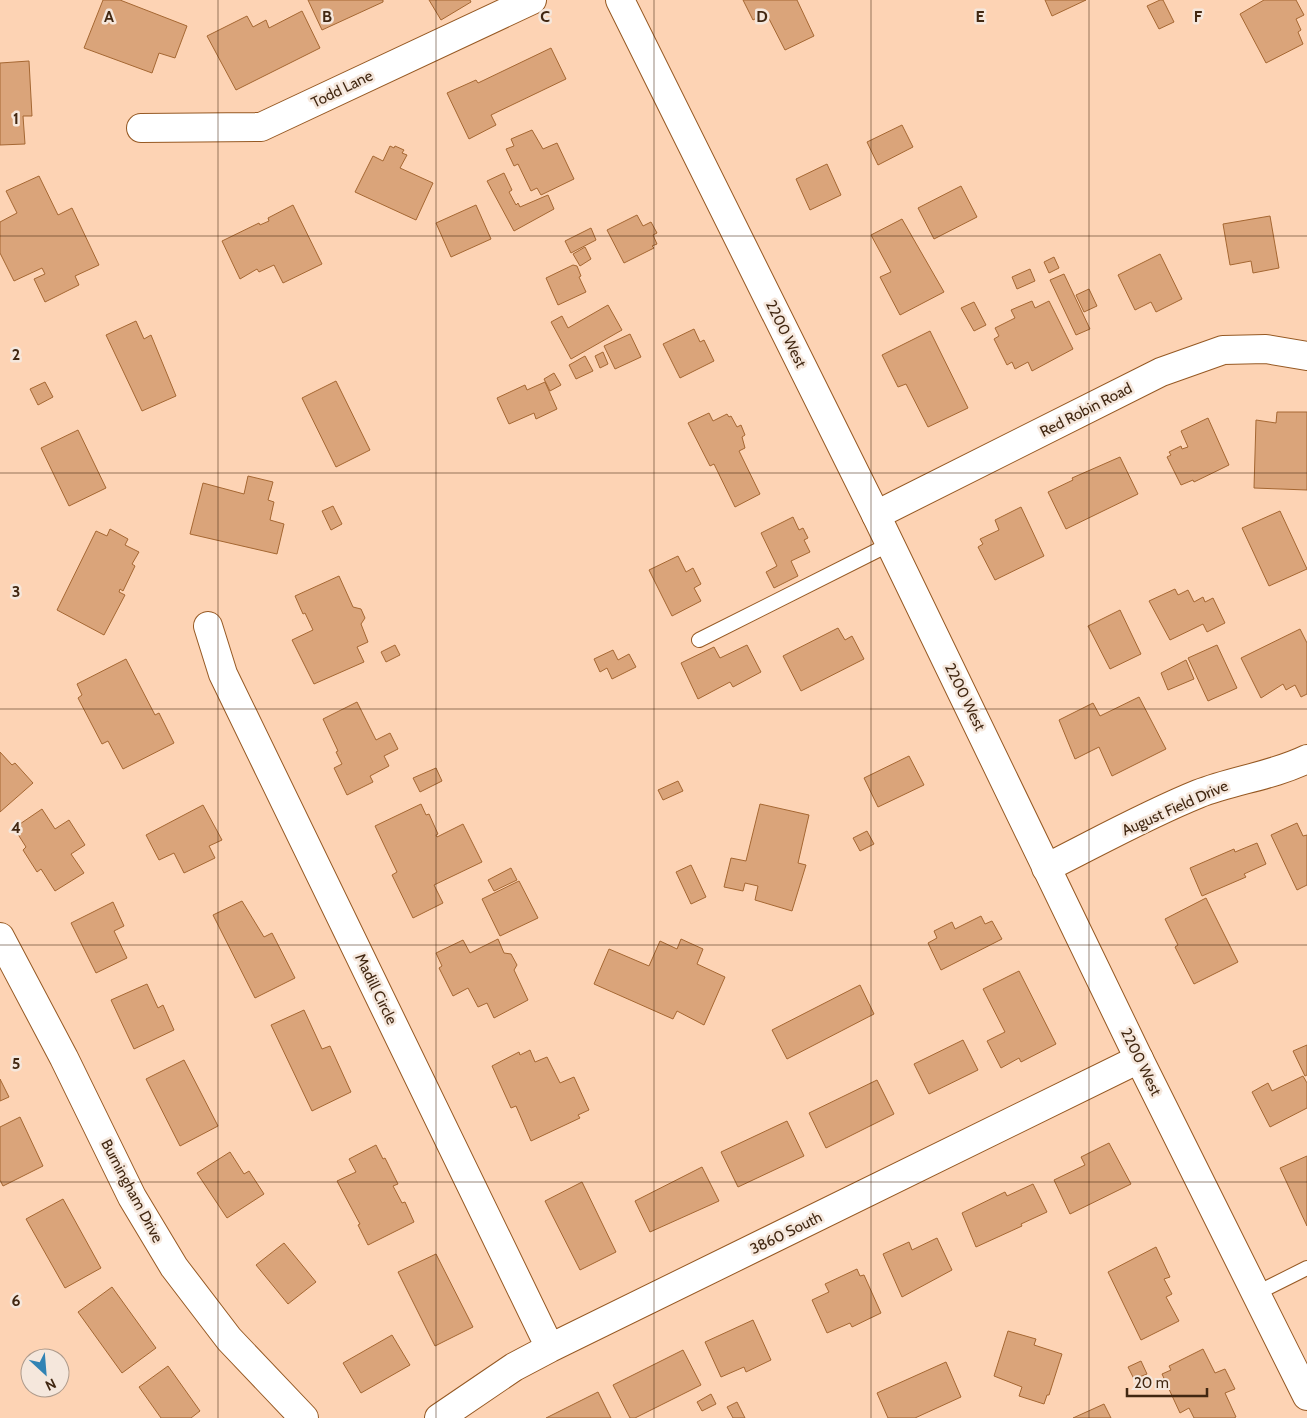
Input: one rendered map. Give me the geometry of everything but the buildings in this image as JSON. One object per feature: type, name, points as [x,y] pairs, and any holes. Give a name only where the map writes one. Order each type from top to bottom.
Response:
[{"type":"street","name":"Todd Lane","points":[[140,128],[261,127],[532,0]]},
{"type":"street","name":"2200 West","points":[[620,0],[876,514],[1139,1059],[1307,1396]]},
{"type":"street","name":"Red Robin Road","points":[[876,514],[1161,372],[1222,350],[1266,349],[1307,356]]},
{"type":"street","name":"Madill Circle","points":[[208,626],[224,674],[550,1348]]},
{"type":"street","name":"August Field Drive","points":[[1046,868],[1197,795],[1228,784],[1293,766],[1307,759]]},
{"type":"street","name":"Burningham Drive","points":[[0,937],[64,1058],[132,1197],[174,1268],[229,1339],[304,1418]]},
{"type":"street","name":"3860 South","points":[[439,1418],[514,1367],[550,1348],[1139,1059]]},
{"type":"lane","points":[[699,640],[791,596],[890,544]]},
{"type":"lane","points":[[1256,1293],[1307,1268]]}]
